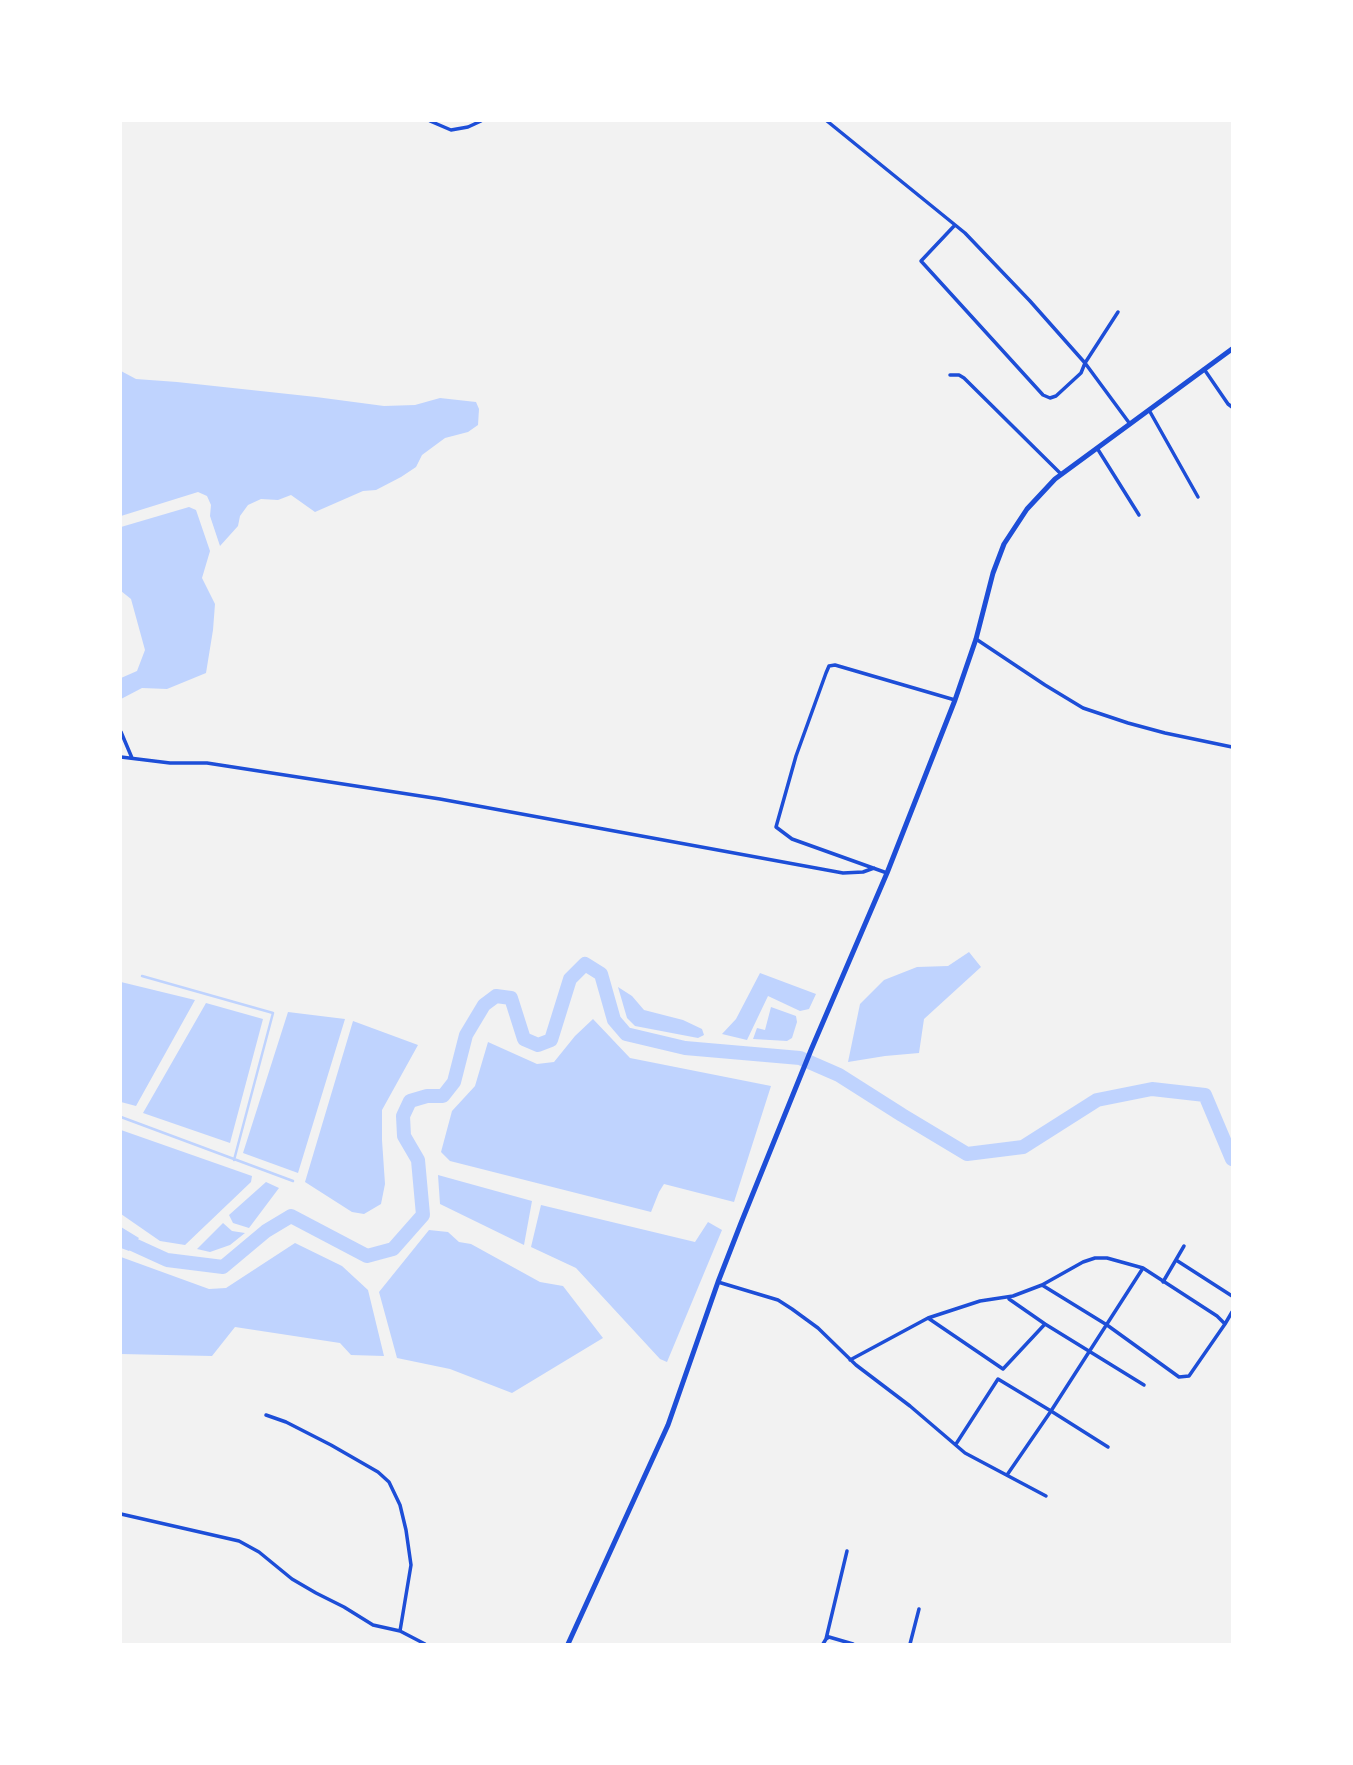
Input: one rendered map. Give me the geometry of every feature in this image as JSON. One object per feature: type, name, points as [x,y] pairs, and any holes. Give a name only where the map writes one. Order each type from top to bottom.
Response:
[{"type":"main road","points":[[568,1644],[668,1425],[718,1282],[811,1050],[887,873],[955,700],[1004,544],[1027,509],[1061,474],[1232,349]]},
{"type":"street","points":[[430,121],[451,130],[481,121]]},
{"type":"street","points":[[827,121],[965,233],[1085,363],[1130,424]]},
{"type":"street","points":[[955,225],[921,261],[1043,395],[1050,398],[1056,396],[1081,373],[1118,312]]},
{"type":"street","points":[[1204,369],[1232,407]]},
{"type":"street","points":[[950,375],[964,378],[1061,474]]},
{"type":"street","points":[[1150,410],[1198,498]]},
{"type":"street","points":[[1097,447],[1139,515]]},
{"type":"street","points":[[976,639],[1083,708],[1165,733],[1232,747]]},
{"type":"street","points":[[887,873],[792,839],[776,827],[796,756],[829,666],[835,665],[955,700]]},
{"type":"street","points":[[121,732],[132,758]]},
{"type":"street","points":[[121,757],[207,764],[440,799],[842,873],[863,872],[874,868]]},
{"type":"street","points":[[1163,1282],[1184,1246]]},
{"type":"street","points":[[850,1360],[928,1318],[980,1301],[1013,1297],[1095,1258],[1107,1258],[1143,1268],[1225,1324]]},
{"type":"street","points":[[1176,1260],[1232,1296]]},
{"type":"street","points":[[1007,1475],[1143,1268]]},
{"type":"street","points":[[718,1282],[778,1300],[818,1328],[850,1360],[965,1453],[1046,1496]]},
{"type":"street","points":[[1042,1285],[1107,1325],[1179,1377],[1189,1376],[1232,1312]]},
{"type":"street","points":[[1007,1297],[1045,1324],[1144,1385]]},
{"type":"street","points":[[928,1318],[1003,1369]]},
{"type":"street","points":[[955,1445],[1003,1369],[1045,1324]]},
{"type":"street","points":[[998,1378],[1108,1447]]},
{"type":"street","points":[[265,1415],[331,1446],[378,1472],[390,1482],[407,1530],[411,1566],[400,1632]]},
{"type":"street","points":[[121,1514],[239,1541],[259,1552],[292,1579],[373,1625],[400,1632],[425,1644]]},
{"type":"street","points":[[823,1644],[847,1551]]},
{"type":"street","points":[[910,1644],[919,1609]]},
{"type":"street","points":[[826,1639],[829,1637],[853,1644]]},
{"type":"water","points":[[121,371],[136,379],[384,406],[415,405],[440,398],[476,402],[479,409],[478,425],[468,432],[445,438],[422,455],[416,467],[401,477],[376,490],[363,491],[315,512],[291,495],[278,500],[261,499],[248,505],[240,516],[238,526],[220,546],[210,516],[211,505],[207,496],[198,492],[121,516]]},
{"type":"water","points":[[189,507],[196,510],[210,551],[202,578],[215,604],[206,673],[167,689],[142,688],[121,699],[121,678],[137,671],[145,650],[131,599],[121,591],[121,527]]},
{"type":"water","points":[[969,952],[981,967],[924,1019],[919,1053],[848,1062],[860,1004],[884,980],[917,967],[948,966]]},
{"type":"water","points":[[760,973],[816,994],[809,1009],[800,1011],[768,996],[747,1040],[722,1034],[736,1019]]},
{"type":"water","points":[[121,982],[195,1000],[136,1106],[121,1102]]},
{"type":"water","points":[[618,987],[632,996],[644,1010],[683,1020],[702,1029],[704,1035],[698,1038],[635,1026],[627,1018]]},
{"type":"water","points":[[206,1003],[263,1019],[230,1143],[143,1113]]},
{"type":"water","points":[[771,1007],[796,1016],[792,1038],[787,1041],[753,1039],[757,1028],[765,1030]]},
{"type":"water","points":[[288,1012],[345,1019],[298,1173],[243,1153]]},
{"type":"water","points":[[593,1019],[630,1058],[771,1086],[734,1202],[664,1184],[651,1212],[450,1161],[441,1152],[452,1111],[475,1086],[488,1042],[537,1064],[554,1062]]},
{"type":"water","points":[[353,1021],[418,1045],[382,1110],[385,1184],[381,1204],[364,1214],[352,1212],[305,1182]]},
{"type":"water","points":[[121,1130],[252,1176],[251,1182],[185,1245],[160,1241],[121,1214]]},
{"type":"water","points":[[438,1175],[532,1201],[524,1245],[440,1204]]},
{"type":"water","points":[[266,1182],[279,1188],[249,1228],[233,1223],[229,1215]]},
{"type":"water","points":[[541,1205],[695,1242],[708,1222],[722,1230],[667,1362],[660,1359],[576,1268],[531,1247]]},
{"type":"water","points":[[223,1223],[232,1231],[245,1233],[230,1245],[210,1252],[197,1249]]},
{"type":"water","points":[[121,1227],[139,1238],[129,1251],[121,1248]]},
{"type":"water","points":[[429,1230],[448,1232],[459,1242],[471,1244],[540,1282],[563,1286],[603,1338],[512,1393],[450,1369],[397,1358],[379,1292]]},
{"type":"water","points":[[295,1243],[342,1266],[368,1290],[384,1356],[351,1355],[340,1343],[235,1327],[212,1356],[121,1354],[121,1257],[209,1289],[226,1288]]},
{"type":"waterway","points":[[121,1239],[167,1260],[223,1267],[266,1231],[291,1216],[367,1256],[393,1249],[423,1215],[418,1160],[404,1136],[403,1116],[410,1101],[427,1096],[443,1096],[454,1082],[466,1035],[484,1005],[496,996],[511,998],[524,1039],[538,1045],[551,1040],[570,979],[585,964],[601,974],[614,1020],[626,1034],[685,1048],[800,1058],[839,1075],[967,1154],[1023,1147],[1097,1100],[1152,1089],[1205,1095],[1232,1159]]},
{"type":"waterway","points":[[142,976],[273,1013],[234,1160]]},
{"type":"waterway","points":[[121,1117],[293,1181]]}]
